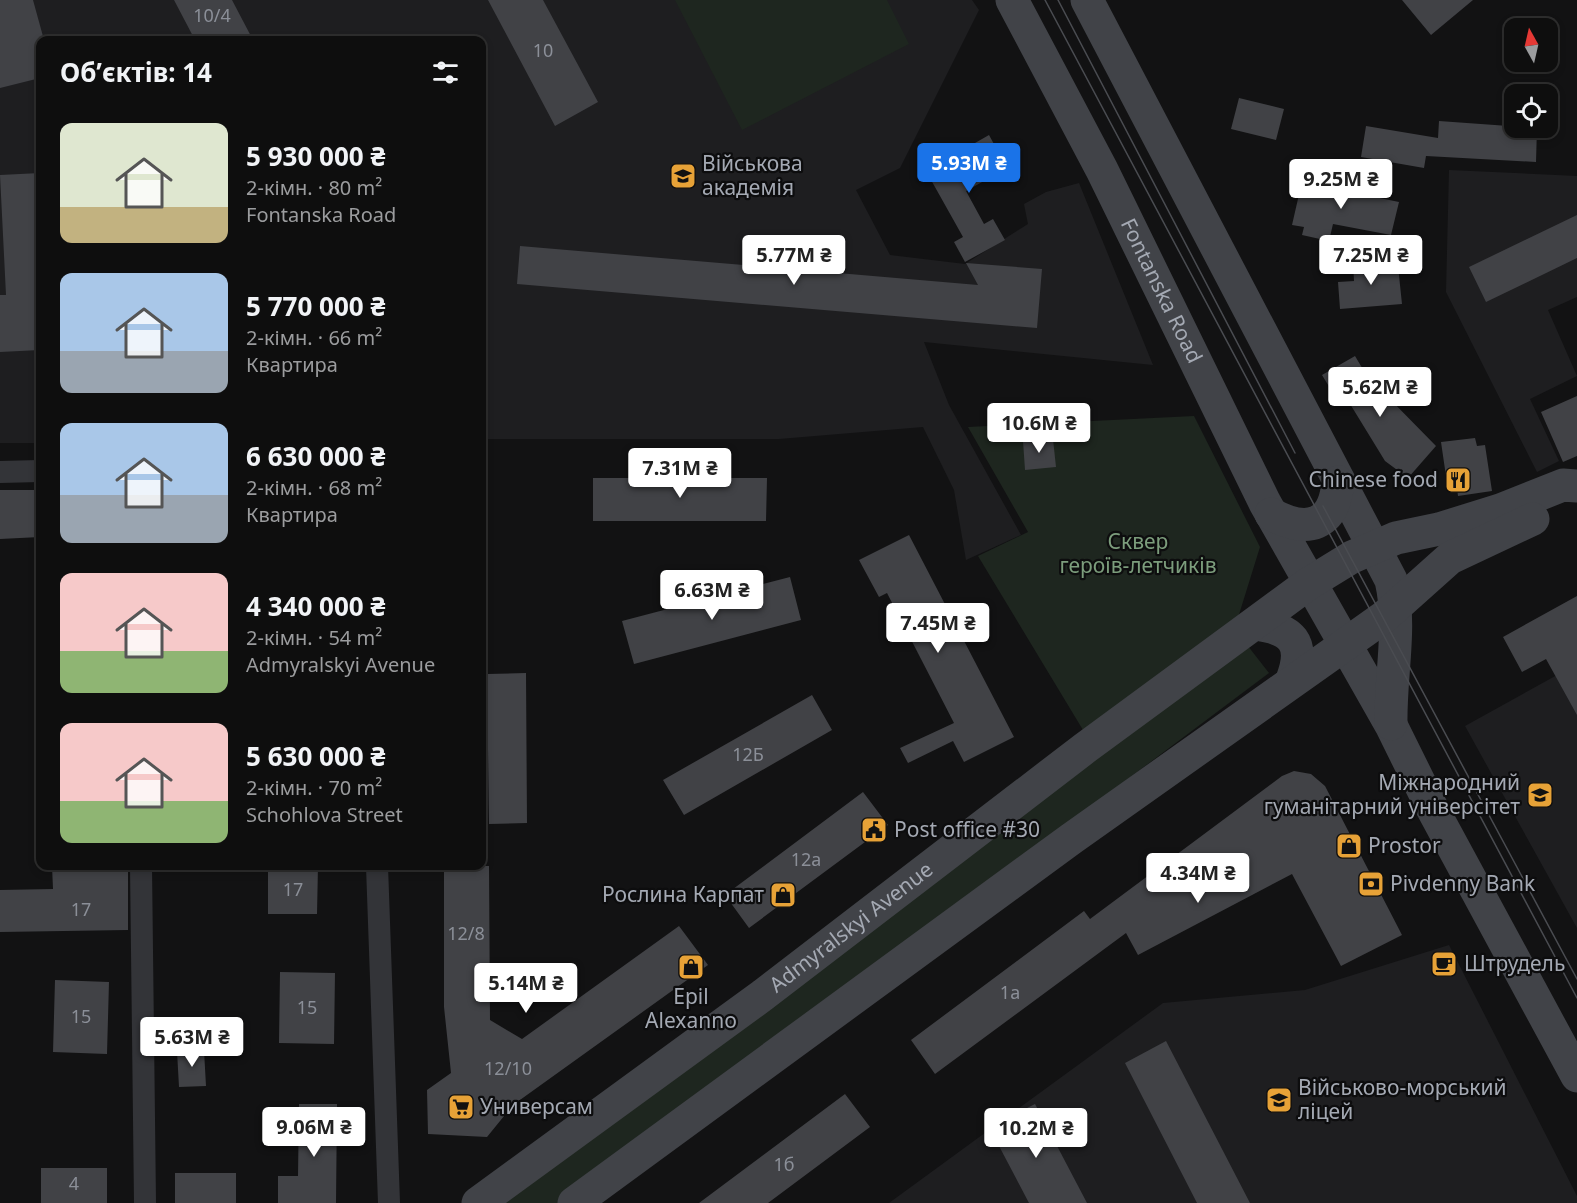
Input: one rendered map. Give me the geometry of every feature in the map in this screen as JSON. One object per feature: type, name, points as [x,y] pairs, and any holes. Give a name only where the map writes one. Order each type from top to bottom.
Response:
[{"type":"main road","name":"Fontanska Road","points":[[1012,0],[1102,170],[1271,514],[1344,646]]},
{"type":"main road","points":[[1087,0],[1338,482],[1376,546],[1391,579],[1397,606],[1390,688],[1391,725]]},
{"type":"main road","points":[[1271,514],[1288,523],[1299,525],[1321,521],[1328,515],[1336,501],[1338,482]]},
{"type":"main road","name":"Admyralskyi Avenue","points":[[478,1203],[763,995],[1085,748],[1308,584],[1376,546],[1396,538],[1439,529],[1500,510],[1563,484],[1577,486]]},
{"type":"main road","points":[[574,1203],[1071,839],[1292,680],[1344,646],[1397,606],[1450,558],[1572,503],[1577,497]]},
{"type":"main road","points":[[1255,624],[1275,627],[1290,636],[1298,647],[1299,663],[1292,680]]},
{"type":"main road","points":[[1344,646],[1391,725],[1432,808],[1577,1076]]},
{"type":"street","points":[[0,472],[36,471]]},
{"type":"street","points":[[141,870],[145,1203]]},
{"type":"street","points":[[377,870],[389,1203]]},
{"type":"shaded area","name":"Військова академія","points":[[0,0],[972,0],[979,10],[900,168],[856,190],[890,255],[965,264],[1028,224],[1024,204],[1046,192],[1079,183],[1153,365],[924,342],[949,405],[1021,535],[966,560],[954,490],[923,427],[779,439],[486,439],[486,36],[36,36],[36,443],[0,443]]},
{"type":"shaded area","points":[[1449,170],[1577,176],[1577,297],[1548,310],[1577,376],[1530,399],[1559,461],[1537,472],[1446,292]]},
{"type":"shaded area","name":"Міжнародний гуманітарний універсітет","points":[[1577,664],[1577,928],[1465,726]]},
{"type":"shaded area","name":"Військово-морський ліцей","points":[[1449,945],[1577,1196],[1577,1203],[889,1203],[1163,1003],[1305,990]]},
{"type":"green space","points":[[675,0],[887,0],[909,44],[742,130]]},
{"type":"green space","name":"Сквер героїв-летчиків","points":[[1194,416],[1260,547],[1237,621],[1083,730],[978,556],[1028,532],[968,427]]},
{"type":"green space","points":[[1244,641],[1269,673],[563,1203],[496,1203]]},
{"type":"building","points":[[0,0],[33,0],[43,36],[36,36],[36,79],[0,88]]},
{"type":"building","points":[[174,0],[232,0],[251,36],[193,36]]},
{"type":"building","points":[[488,0],[543,0],[598,102],[555,126]]},
{"type":"building","points":[[1402,0],[1473,0],[1431,35]]},
{"type":"building","points":[[1239,98],[1284,109],[1276,140],[1231,129]]},
{"type":"building","points":[[1439,121],[1504,126],[1504,138],[1537,138],[1536,162],[1426,156],[1424,168],[1361,157],[1366,126],[1438,138]]},
{"type":"building","points":[[989,135],[1007,168],[966,191],[984,224],[993,219],[1005,240],[965,262],[954,242],[963,237],[926,171]]},
{"type":"building","points":[[36,173],[36,350],[0,352],[0,295],[6,295],[0,175]]},
{"type":"building","points":[[1303,177],[1342,186],[1341,190],[1399,202],[1391,235],[1333,224],[1329,241],[1302,235],[1304,227],[1292,225]]},
{"type":"building","points":[[1577,215],[1577,258],[1486,302],[1469,267]]},
{"type":"building","points":[[520,246],[978,285],[966,263],[1042,269],[1037,328],[517,284]]},
{"type":"building","points":[[1386,258],[1384,267],[1398,266],[1402,304],[1340,309],[1338,282],[1354,281],[1353,262]]},
{"type":"building","points":[[1355,356],[1379,396],[1384,393],[1436,446],[1408,478],[1385,461],[1347,399],[1339,403],[1322,375]]},
{"type":"building","points":[[1577,396],[1577,456],[1563,462],[1541,412]]},
{"type":"building","points":[[1475,438],[1477,446],[1485,445],[1492,491],[1458,496],[1457,488],[1448,490],[1441,442]]},
{"type":"building","points":[[1053,439],[1056,467],[1025,470],[1023,441]]},
{"type":"building","points":[[593,478],[767,478],[766,521],[593,521]]},
{"type":"building","points":[[0,490],[36,490],[36,537],[0,539]]},
{"type":"building","points":[[909,535],[1014,737],[964,762],[953,741],[908,763],[900,748],[954,723],[887,593],[879,597],[859,560]]},
{"type":"building","points":[[790,577],[801,620],[634,664],[622,621]]},
{"type":"building","points":[[1577,596],[1577,715],[1546,659],[1522,672],[1503,637]]},
{"type":"building","points":[[526,673],[527,823],[489,824],[487,674]]},
{"type":"building","points":[[812,695],[832,730],[684,815],[663,780]]},
{"type":"building","points":[[1294,771],[1311,774],[1325,786],[1402,935],[1341,966],[1292,874],[1138,955],[1126,933],[935,1074],[911,1040],[1084,911],[1090,919],[1282,776]]},
{"type":"building","points":[[863,792],[888,825],[749,928],[725,895]]},
{"type":"building","points":[[486,866],[489,866],[490,1020],[522,1039],[679,926],[708,965],[513,1105],[487,1137],[428,1134],[427,1090],[451,1073],[444,1007],[444,870],[486,870]]},
{"type":"building","points":[[52,870],[128,870],[128,930],[0,932],[0,890],[53,889]]},
{"type":"building","points":[[268,870],[318,870],[317,914],[268,914]]},
{"type":"building","points":[[280,972],[335,973],[334,1044],[279,1043]]},
{"type":"building","points":[[55,980],[109,982],[107,1054],[53,1052]]},
{"type":"building","points":[[1166,1041],[1250,1203],[1197,1203],[1125,1063]]},
{"type":"building","points":[[204,1050],[206,1086],[179,1087],[177,1051]]},
{"type":"building","points":[[845,1094],[870,1127],[768,1203],[699,1203]]},
{"type":"building","points":[[299,1104],[337,1104],[336,1203],[278,1203],[278,1176],[298,1176]]},
{"type":"building","points":[[1035,1104],[1087,1203],[1029,1203],[989,1127]]},
{"type":"building","points":[[41,1168],[107,1168],[107,1203],[41,1203]]},
{"type":"building","points":[[175,1173],[236,1173],[236,1203],[175,1203]]},
{"type":"tram line","points":[[1045,0],[1577,998]]},
{"type":"tram line","points":[[1058,0],[1295,453]]},
{"type":"tram line","points":[[1323,506],[1577,979]]},
{"type":"place","name":"Військова академія","points":[[683,176]]},
{"type":"place","name":"Chinese food","points":[[1458,480]]},
{"type":"place","name":"Міжнародний гуманітарний універсітет","points":[[1540,795]]},
{"type":"place","name":"Post office #30","points":[[874,830]]},
{"type":"place","name":"Prostor","points":[[1349,846]]},
{"type":"place","name":"Pivdenny Bank","points":[[1371,884]]},
{"type":"place","name":"Рослина Карпат","points":[[783,895]]},
{"type":"place","name":"Штрудель","points":[[1444,964]]},
{"type":"place","name":"Epil Alexanno","points":[[691,967]]},
{"type":"place","name":"Військово-морський ліцей","points":[[1279,1100]]},
{"type":"place","name":"Универсам","points":[[461,1107]]}]
